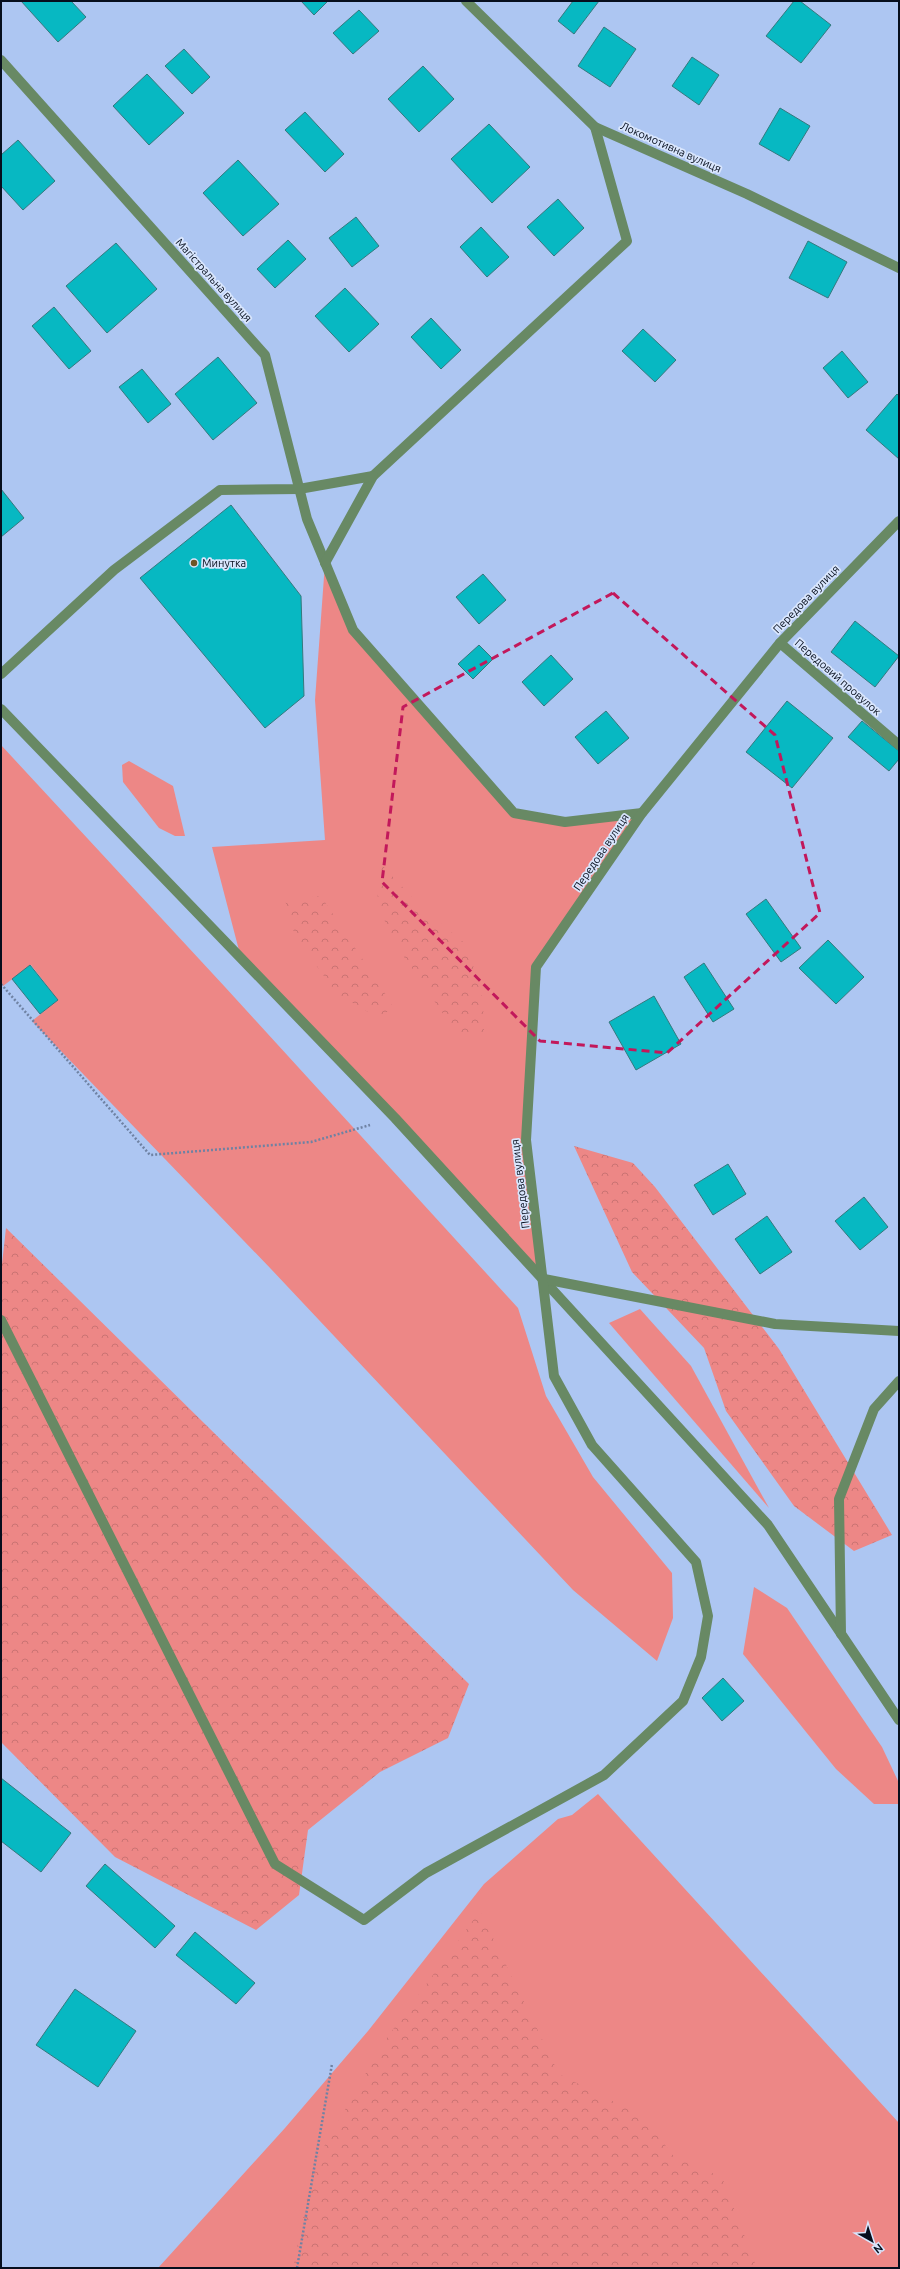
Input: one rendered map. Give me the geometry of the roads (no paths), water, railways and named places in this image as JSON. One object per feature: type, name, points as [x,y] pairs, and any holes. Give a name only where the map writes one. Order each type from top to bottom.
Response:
[{"type":"street","name":"Локомотивна вулиця","points":[[466,1],[595,127],[747,194],[899,268]]},
{"type":"street","name":"Магістральна вулиця","points":[[1,60],[265,355],[307,519],[353,630],[514,813],[565,822],[642,813]]},
{"type":"street","points":[[325,563],[373,476],[627,241],[595,127]]},
{"type":"street","points":[[1,674],[114,570],[220,490],[299,489],[373,476]]},
{"type":"street","name":"Передова вулиця","points":[[1,1320],[275,1864],[364,1920],[426,1873],[604,1775],[684,1701],[701,1657],[708,1616],[696,1562],[592,1445],[554,1376],[544,1279],[526,1140],[536,967],[642,813],[780,643],[899,521]]},
{"type":"street","name":"Передовий провулок","points":[[780,643],[899,745]]},
{"type":"street","points":[[1,709],[395,1118],[768,1525],[899,1720]]},
{"type":"street","points":[[544,1279],[775,1324],[899,1331]]},
{"type":"street","points":[[841,1634],[839,1499],[874,1409],[899,1381]]},
{"type":"place","name":"Минутка","points":[[194,563]]}]
